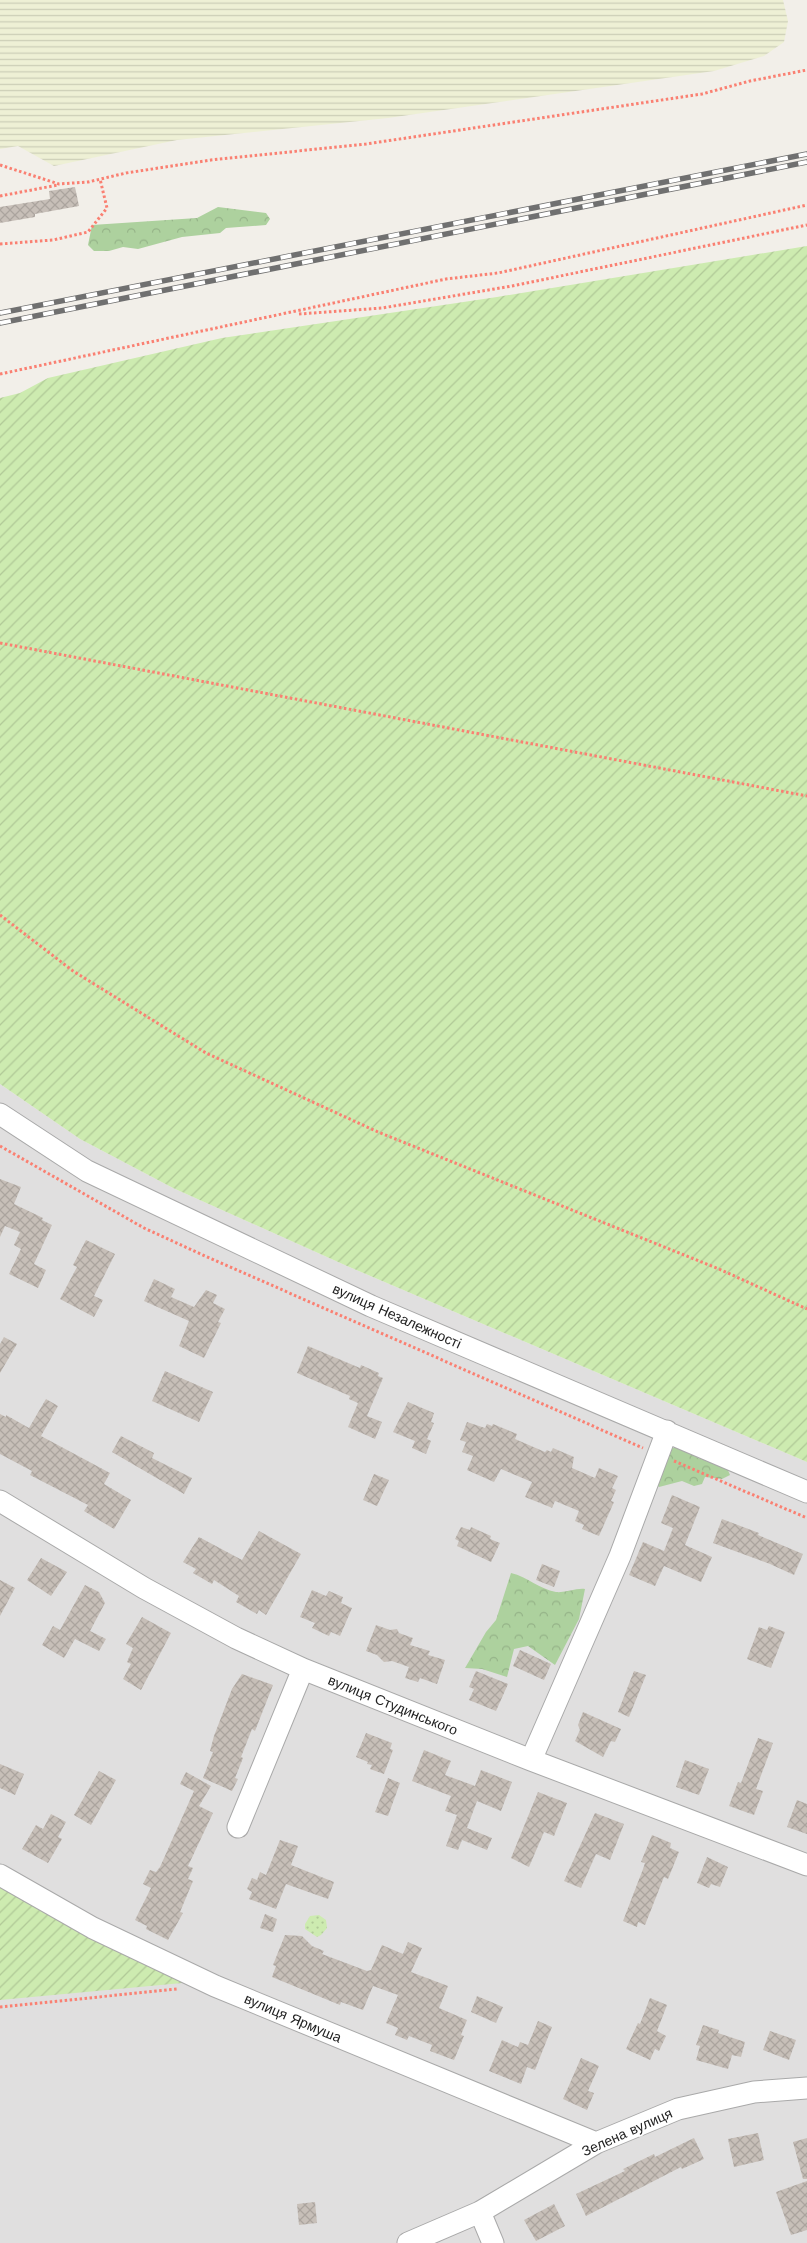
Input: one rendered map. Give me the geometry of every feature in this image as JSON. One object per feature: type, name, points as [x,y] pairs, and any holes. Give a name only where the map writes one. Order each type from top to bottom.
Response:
[{"type":"street","name":"вулиця Незалежності","points":[[0,1114],[87,1171],[371,1306],[807,1492]]},
{"type":"street","points":[[531,1760],[620,1556],[667,1431]]},
{"type":"street","name":"вулиця Студинського","points":[[0,1501],[144,1588],[236,1638],[303,1669],[531,1760],[807,1865]]},
{"type":"street","points":[[238,1827],[303,1669]]},
{"type":"street","name":"вулиця Ярмуша","points":[[0,1874],[94,1928],[215,1986],[596,2143]]},
{"type":"street","name":"Зелена вулиця","points":[[408,2243],[480,2212],[596,2143],[678,2109],[754,2092],[807,2088]]},
{"type":"street","points":[[480,2212],[493,2243]]},
{"type":"path","points":[[0,196],[59,184],[211,160],[366,144],[694,95],[759,79],[807,70]]},
{"type":"path","points":[[0,165],[59,184]]},
{"type":"path","points":[[0,244],[53,240],[88,232],[107,208],[100,179]]},
{"type":"path","points":[[0,374],[446,279],[498,273],[807,205]]},
{"type":"path","points":[[286,314],[382,308],[512,286],[807,225]]},
{"type":"path","points":[[0,643],[807,796]]},
{"type":"path","points":[[0,915],[73,971],[206,1052],[378,1132],[719,1269],[807,1309]]},
{"type":"path","points":[[0,2007],[186,1988]]},
{"type":"shaded area","points":[[0,1084],[80,1139],[173,1188],[347,1266],[807,1462],[807,2243],[0,2243]]},
{"type":"green space","points":[[0,0],[783,0],[788,21],[784,42],[764,56],[714,71],[388,118],[177,140],[54,166],[18,146],[0,149]]},
{"type":"green space","points":[[218,207],[266,213],[270,219],[266,225],[226,228],[220,233],[182,237],[138,249],[123,247],[109,251],[94,251],[88,245],[92,225],[197,218]]},
{"type":"green space","points":[[807,246],[807,1462],[347,1266],[173,1188],[80,1139],[0,1084],[0,398],[20,393],[48,378],[222,338],[497,297]]},
{"type":"green space","points":[[668,1448],[679,1448],[698,1458],[727,1468],[730,1475],[722,1479],[705,1477],[702,1484],[694,1486],[682,1481],[659,1487],[657,1485]]},
{"type":"green space","points":[[511,1573],[556,1592],[585,1589],[579,1619],[555,1665],[528,1646],[514,1649],[507,1677],[482,1669],[465,1668],[486,1632],[496,1620]]},
{"type":"green space","points":[[0,1884],[193,1982],[0,2000]]},
{"type":"green space","points":[[319,1915],[326,1920],[327,1928],[317,1937],[305,1929],[305,1924],[310,1916]]},
{"type":"building","points":[[75,187],[79,206],[0,223],[0,207],[50,199],[49,191]]},
{"type":"building","points":[[0,1179],[21,1187],[14,1204],[43,1218],[42,1220],[52,1225],[34,1264],[46,1270],[38,1288],[9,1274],[21,1249],[14,1245],[20,1232],[5,1226],[0,1237]]},
{"type":"building","points":[[86,1240],[115,1254],[94,1296],[103,1300],[94,1317],[60,1299],[77,1267],[73,1265]]},
{"type":"building","points":[[154,1279],[175,1289],[171,1297],[194,1307],[206,1290],[217,1295],[213,1303],[225,1309],[218,1322],[221,1323],[204,1358],[179,1346],[189,1321],[144,1301]]},
{"type":"building","points":[[4,1337],[17,1344],[0,1373],[0,1344]]},
{"type":"building","points":[[308,1346],[360,1368],[361,1365],[379,1373],[378,1376],[383,1378],[367,1416],[382,1422],[375,1439],[348,1427],[358,1403],[349,1399],[350,1396],[297,1373]]},
{"type":"building","points":[[165,1371],[213,1392],[199,1422],[152,1401]]},
{"type":"building","points":[[46,1399],[58,1406],[41,1436],[110,1473],[104,1484],[131,1500],[114,1529],[84,1511],[88,1505],[30,1475],[32,1471],[0,1454],[0,1414],[6,1417],[6,1415],[29,1428]]},
{"type":"building","points":[[408,1402],[434,1413],[431,1422],[434,1423],[427,1439],[431,1441],[426,1454],[412,1448],[415,1441],[393,1432]]},
{"type":"building","points":[[467,1422],[485,1428],[487,1424],[492,1426],[493,1424],[517,1434],[515,1439],[545,1452],[547,1450],[551,1452],[553,1448],[574,1457],[572,1468],[595,1478],[599,1468],[618,1476],[612,1488],[616,1490],[611,1501],[614,1502],[599,1536],[582,1529],[584,1525],[575,1521],[579,1511],[555,1501],[552,1508],[525,1497],[532,1482],[501,1469],[494,1482],[467,1470],[473,1456],[462,1452],[466,1442],[460,1440]]},
{"type":"building","points":[[121,1436],[154,1453],[152,1458],[192,1478],[184,1494],[112,1452]]},
{"type":"building","points":[[374,1474],[389,1480],[377,1506],[363,1500]]},
{"type":"building","points":[[672,1495],[700,1507],[685,1545],[712,1557],[701,1582],[664,1566],[655,1586],[629,1575],[643,1542],[664,1551],[673,1528],[661,1523]]},
{"type":"building","points":[[722,1519],[759,1533],[758,1535],[803,1554],[794,1575],[713,1543]]},
{"type":"building","points":[[461,1527],[470,1530],[471,1527],[491,1536],[490,1539],[500,1543],[491,1562],[457,1546],[459,1541],[455,1539]]},
{"type":"building","points":[[259,1531],[301,1554],[266,1615],[259,1610],[257,1614],[236,1602],[239,1596],[214,1580],[212,1584],[193,1573],[196,1569],[183,1562],[199,1537],[242,1560]]},
{"type":"building","points":[[41,1558],[67,1572],[51,1596],[27,1580]]},
{"type":"building","points":[[542,1564],[560,1571],[554,1587],[536,1580]]},
{"type":"building","points":[[0,1580],[15,1588],[0,1616]]},
{"type":"building","points":[[85,1585],[99,1592],[105,1603],[90,1631],[106,1639],[99,1651],[75,1639],[64,1658],[42,1645],[53,1626],[60,1630]]},
{"type":"building","points":[[312,1590],[326,1596],[329,1591],[343,1597],[341,1603],[352,1608],[340,1636],[331,1632],[329,1636],[312,1628],[315,1623],[300,1617]]},
{"type":"building","points":[[142,1617],[171,1633],[141,1690],[123,1679],[131,1664],[127,1662],[133,1648],[126,1644]]},
{"type":"building","points":[[376,1625],[390,1630],[397,1629],[399,1633],[413,1638],[410,1645],[430,1651],[428,1655],[445,1660],[437,1684],[420,1678],[418,1682],[405,1678],[409,1667],[392,1661],[384,1662],[377,1655],[366,1651]]},
{"type":"building","points":[[769,1626],[785,1632],[771,1668],[747,1659],[759,1627],[767,1630]]},
{"type":"building","points":[[520,1650],[551,1664],[544,1680],[513,1666]]},
{"type":"building","points":[[476,1671],[508,1684],[496,1711],[469,1700],[474,1689],[469,1687]]},
{"type":"building","points":[[634,1671],[646,1675],[629,1717],[618,1712]]},
{"type":"building","points":[[242,1674],[273,1685],[255,1731],[252,1729],[241,1757],[243,1758],[235,1778],[238,1779],[232,1791],[203,1778],[213,1752],[210,1751],[214,1736],[232,1689]]},
{"type":"building","points":[[583,1712],[621,1729],[615,1742],[611,1741],[603,1757],[575,1741],[580,1730],[578,1725]]},
{"type":"building","points":[[366,1733],[392,1743],[390,1749],[393,1750],[384,1774],[370,1769],[372,1765],[356,1757]]},
{"type":"building","points":[[758,1738],[773,1743],[756,1789],[763,1791],[754,1815],[729,1806],[738,1782],[741,1783]]},
{"type":"building","points":[[424,1750],[451,1761],[445,1775],[475,1786],[481,1770],[512,1782],[501,1811],[477,1801],[467,1828],[492,1838],[487,1850],[462,1840],[458,1850],[446,1846],[457,1815],[445,1811],[451,1796],[412,1781]]},
{"type":"building","points":[[685,1760],[709,1769],[699,1795],[676,1787]]},
{"type":"building","points":[[0,1764],[24,1774],[15,1795],[0,1788]]},
{"type":"building","points":[[99,1771],[116,1780],[91,1825],[74,1815]]},
{"type":"building","points":[[186,1772],[211,1786],[199,1806],[213,1813],[188,1866],[193,1868],[188,1879],[193,1881],[180,1912],[183,1913],[168,1940],[146,1929],[147,1926],[135,1920],[151,1888],[143,1884],[150,1870],[156,1872],[160,1867],[194,1791],[180,1784]]},
{"type":"building","points":[[388,1778],[400,1783],[388,1816],[375,1812]]},
{"type":"building","points":[[538,1792],[567,1803],[554,1836],[544,1832],[529,1867],[511,1858]]},
{"type":"building","points":[[797,1800],[807,1804],[807,1834],[787,1827]]},
{"type":"building","points":[[595,1813],[624,1824],[610,1860],[596,1854],[581,1888],[564,1881]]},
{"type":"building","points":[[51,1814],[66,1822],[58,1837],[62,1839],[48,1863],[22,1849],[36,1825],[43,1829]]},
{"type":"building","points":[[652,1835],[671,1843],[670,1848],[679,1852],[668,1879],[664,1877],[645,1925],[638,1922],[637,1927],[623,1921],[643,1869],[645,1863],[641,1862]]},
{"type":"building","points":[[280,1840],[298,1846],[291,1865],[334,1882],[328,1899],[286,1884],[276,1909],[249,1899],[252,1892],[247,1889],[252,1878],[257,1880],[260,1872],[266,1875]]},
{"type":"building","points":[[707,1857],[728,1867],[720,1887],[711,1884],[709,1888],[697,1883]]},
{"type":"building","points":[[265,1914],[277,1919],[273,1932],[260,1928]]},
{"type":"building","points":[[285,1935],[302,1936],[312,1946],[324,1951],[322,1954],[367,1971],[371,1970],[382,1945],[403,1954],[408,1942],[422,1948],[411,1972],[448,1986],[439,2008],[467,2020],[461,2035],[464,2036],[454,2060],[430,2051],[432,2045],[409,2036],[407,2040],[395,2035],[398,2028],[386,2023],[398,1995],[373,1986],[363,2010],[341,2002],[340,2005],[272,1977],[276,1966],[273,1965]]},
{"type":"building","points":[[477,1996],[503,2007],[496,2023],[471,2012]]},
{"type":"building","points":[[650,1998],[667,2005],[657,2031],[666,2036],[659,2051],[655,2049],[650,2060],[626,2049],[638,2023],[640,2024]]},
{"type":"building","points":[[538,2021],[552,2027],[535,2070],[527,2067],[521,2084],[489,2071],[502,2040],[518,2047],[520,2042],[528,2045]]},
{"type":"building","points":[[703,2025],[719,2030],[718,2033],[745,2042],[741,2057],[732,2055],[728,2069],[696,2060],[700,2046],[696,2045]]},
{"type":"building","points":[[770,2031],[796,2040],[789,2060],[763,2050]]},
{"type":"building","points":[[581,2058],[599,2066],[588,2091],[594,2093],[587,2110],[563,2099]]},
{"type":"building","points":[[758,2133],[764,2160],[734,2167],[728,2139]]},
{"type":"building","points":[[694,2138],[704,2159],[682,2169],[681,2167],[586,2216],[576,2194],[625,2171],[623,2169],[654,2154],[655,2157]]},
{"type":"building","points":[[807,2138],[807,2179],[803,2179],[793,2142]]},
{"type":"building","points":[[807,2181],[807,2230],[791,2235],[776,2192]]},
{"type":"building","points":[[315,2202],[317,2223],[299,2225],[297,2204]]},
{"type":"building","points":[[554,2204],[565,2226],[536,2241],[524,2220]]},
{"type":"railway","points":[[0,313],[807,154]]},
{"type":"railway","points":[[0,323],[807,162]]}]
